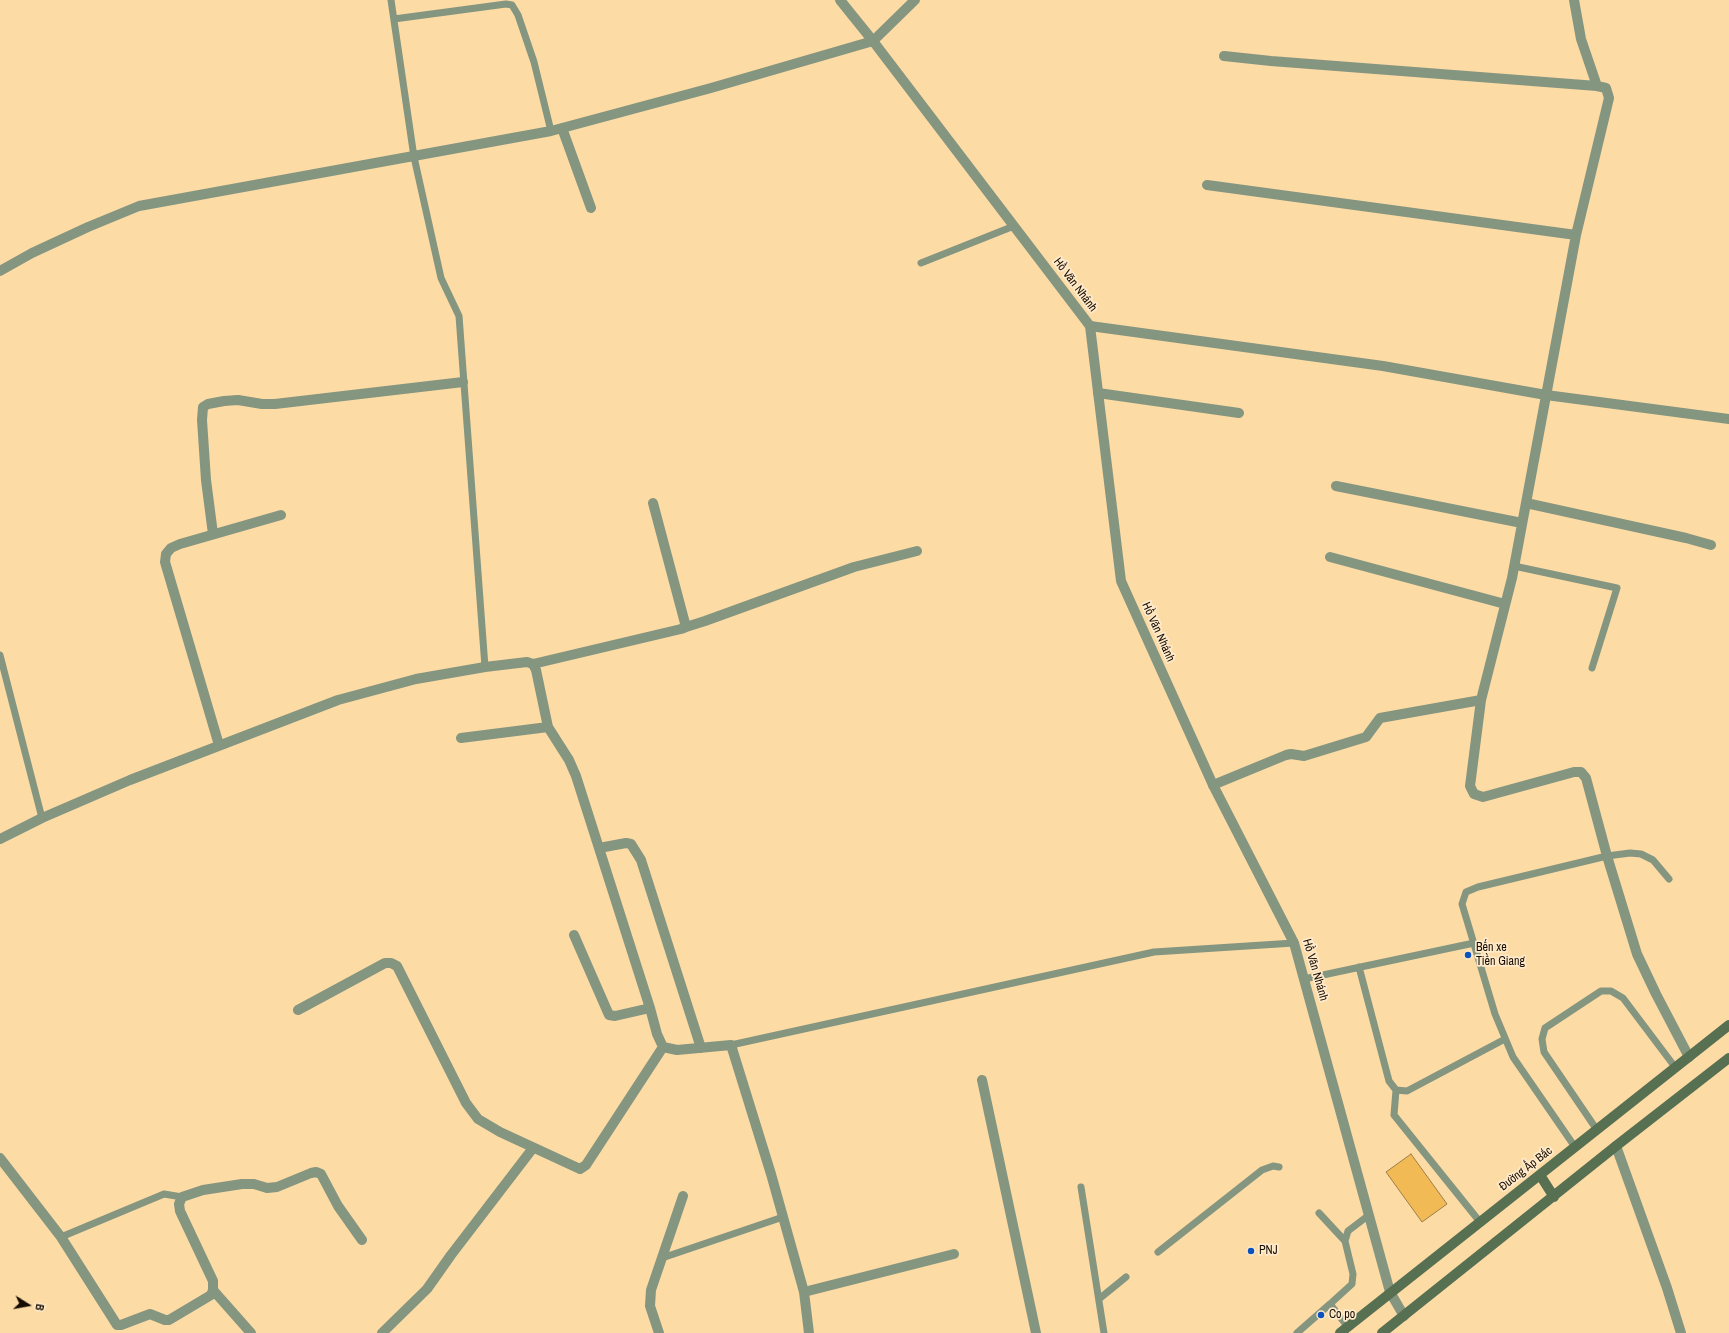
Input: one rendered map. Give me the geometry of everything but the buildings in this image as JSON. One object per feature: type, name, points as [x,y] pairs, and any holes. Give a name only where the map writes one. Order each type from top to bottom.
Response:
[{"type":"main road","name":"Đường Ấp Bắc","points":[[1344,1330],[1390,1292],[1729,1025]]},
{"type":"main road","points":[[1386,1332],[1616,1146],[1729,1058]]},
{"type":"main road","points":[[1540,1175],[1554,1197]]},
{"type":"street","name":"Hồ Văn Nhánh","points":[[840,0],[873,41],[1090,326],[1121,581],[1213,785],[1294,943],[1390,1292],[1404,1316]]},
{"type":"street","points":[[0,271],[32,253],[88,227],[139,206],[414,158],[551,131],[711,88],[873,41],[915,0]]},
{"type":"street","points":[[1574,0],[1581,39],[1597,86]]},
{"type":"street","points":[[1224,56],[1271,61],[1597,86],[1606,88],[1609,98],[1576,235],[1514,566],[1481,700],[1470,786],[1474,794],[1483,797],[1574,772],[1581,772],[1586,778],[1607,856],[1638,954],[1656,994],[1689,1057]]},
{"type":"street","points":[[562,128],[591,208]]},
{"type":"street","points":[[1207,185],[1576,235]]},
{"type":"street","points":[[1090,326],[1384,366],[1546,395],[1729,419]]},
{"type":"street","points":[[213,534],[206,480],[202,420],[203,407],[208,404],[224,401],[238,400],[262,404],[275,404],[463,382]]},
{"type":"street","points":[[1098,393],[1239,413]]},
{"type":"street","points":[[1336,486],[1522,523]]},
{"type":"street","points":[[653,503],[686,627]]},
{"type":"street","points":[[1526,503],[1686,538],[1711,545]]},
{"type":"street","points":[[219,745],[165,562],[166,554],[171,548],[213,534],[281,515]]},
{"type":"street","points":[[0,839],[42,818],[130,780],[338,700],[416,679],[485,667],[527,662],[533,664],[681,629],[854,567],[916,551]]},
{"type":"street","points":[[1330,558],[1505,604]]},
{"type":"street","points":[[533,664],[548,727],[572,765],[657,1034],[663,1046],[677,1050],[731,1045],[804,1292],[809,1333]]},
{"type":"street","points":[[1213,785],[1286,755],[1291,754],[1304,756],[1366,737],[1380,718],[1481,700]]},
{"type":"street","points":[[461,738],[548,727]]},
{"type":"street","points":[[599,848],[626,843],[631,844],[641,860],[701,1048]]},
{"type":"street","points":[[574,935],[609,1016],[650,1008]]},
{"type":"street","points":[[298,1010],[384,963],[391,963],[397,966],[466,1103],[478,1120],[580,1170],[586,1166],[663,1046]]},
{"type":"street","points":[[982,1080],[1036,1333]]},
{"type":"street","points":[[1616,1146],[1667,1288],[1681,1333]]},
{"type":"street","points":[[382,1333],[427,1289],[451,1255],[534,1148]]},
{"type":"street","points":[[0,1158],[61,1237],[117,1324],[121,1325],[150,1314],[165,1320],[169,1320],[210,1295],[213,1290],[213,1281],[180,1211],[179,1204],[182,1197],[203,1190],[242,1184],[254,1184],[267,1188],[277,1187],[316,1172],[321,1174],[338,1206],[362,1240]]},
{"type":"street","points":[[659,1333],[650,1306],[651,1290],[682,1196]]},
{"type":"street","points":[[804,1292],[954,1254]]},
{"type":"street","points":[[213,1290],[251,1333]]},
{"type":"lane","points":[[391,0],[414,158],[441,278],[459,316],[485,667]]},
{"type":"lane","points":[[394,19],[506,4],[512,5],[518,15],[534,62],[551,131]]},
{"type":"lane","points":[[921,263],[1014,226]]},
{"type":"lane","points":[[1514,566],[1617,588],[1592,668]]},
{"type":"lane","points":[[0,655],[42,818]]},
{"type":"lane","points":[[1575,1147],[1513,1057],[1505,1039],[1495,1014],[1462,904],[1466,892],[1478,887],[1607,856],[1630,853],[1641,854],[1653,860],[1669,879]]},
{"type":"lane","points":[[731,1045],[1154,952],[1294,943]]},
{"type":"lane","points":[[1304,979],[1474,943]]},
{"type":"lane","points":[[1359,967],[1389,1081],[1396,1090],[1394,1115],[1480,1222]]},
{"type":"lane","points":[[1597,1130],[1544,1052],[1542,1039],[1545,1028],[1601,991],[1611,991],[1622,998],[1675,1067]]},
{"type":"lane","points":[[1396,1090],[1406,1090],[1505,1039]]},
{"type":"lane","points":[[1158,1252],[1262,1170],[1273,1166],[1279,1167]]},
{"type":"lane","points":[[1081,1186],[1104,1333]]},
{"type":"lane","points":[[61,1237],[164,1194],[182,1197]]},
{"type":"lane","points":[[1297,1333],[1352,1284],[1353,1274],[1345,1241],[1319,1213]]},
{"type":"lane","points":[[1345,1241],[1348,1231],[1369,1215]]},
{"type":"lane","points":[[662,1258],[783,1217]]},
{"type":"lane","points":[[1099,1299],[1126,1277]]},
{"type":"lane","points":[[1330,1304],[1344,1330]]},
{"type":"place","name":"Bến xe Tiền Giang","points":[[1468,955]]},
{"type":"place","name":"PNJ","points":[[1251,1251]]},
{"type":"place","name":"Co po","points":[[1321,1315]]}]
